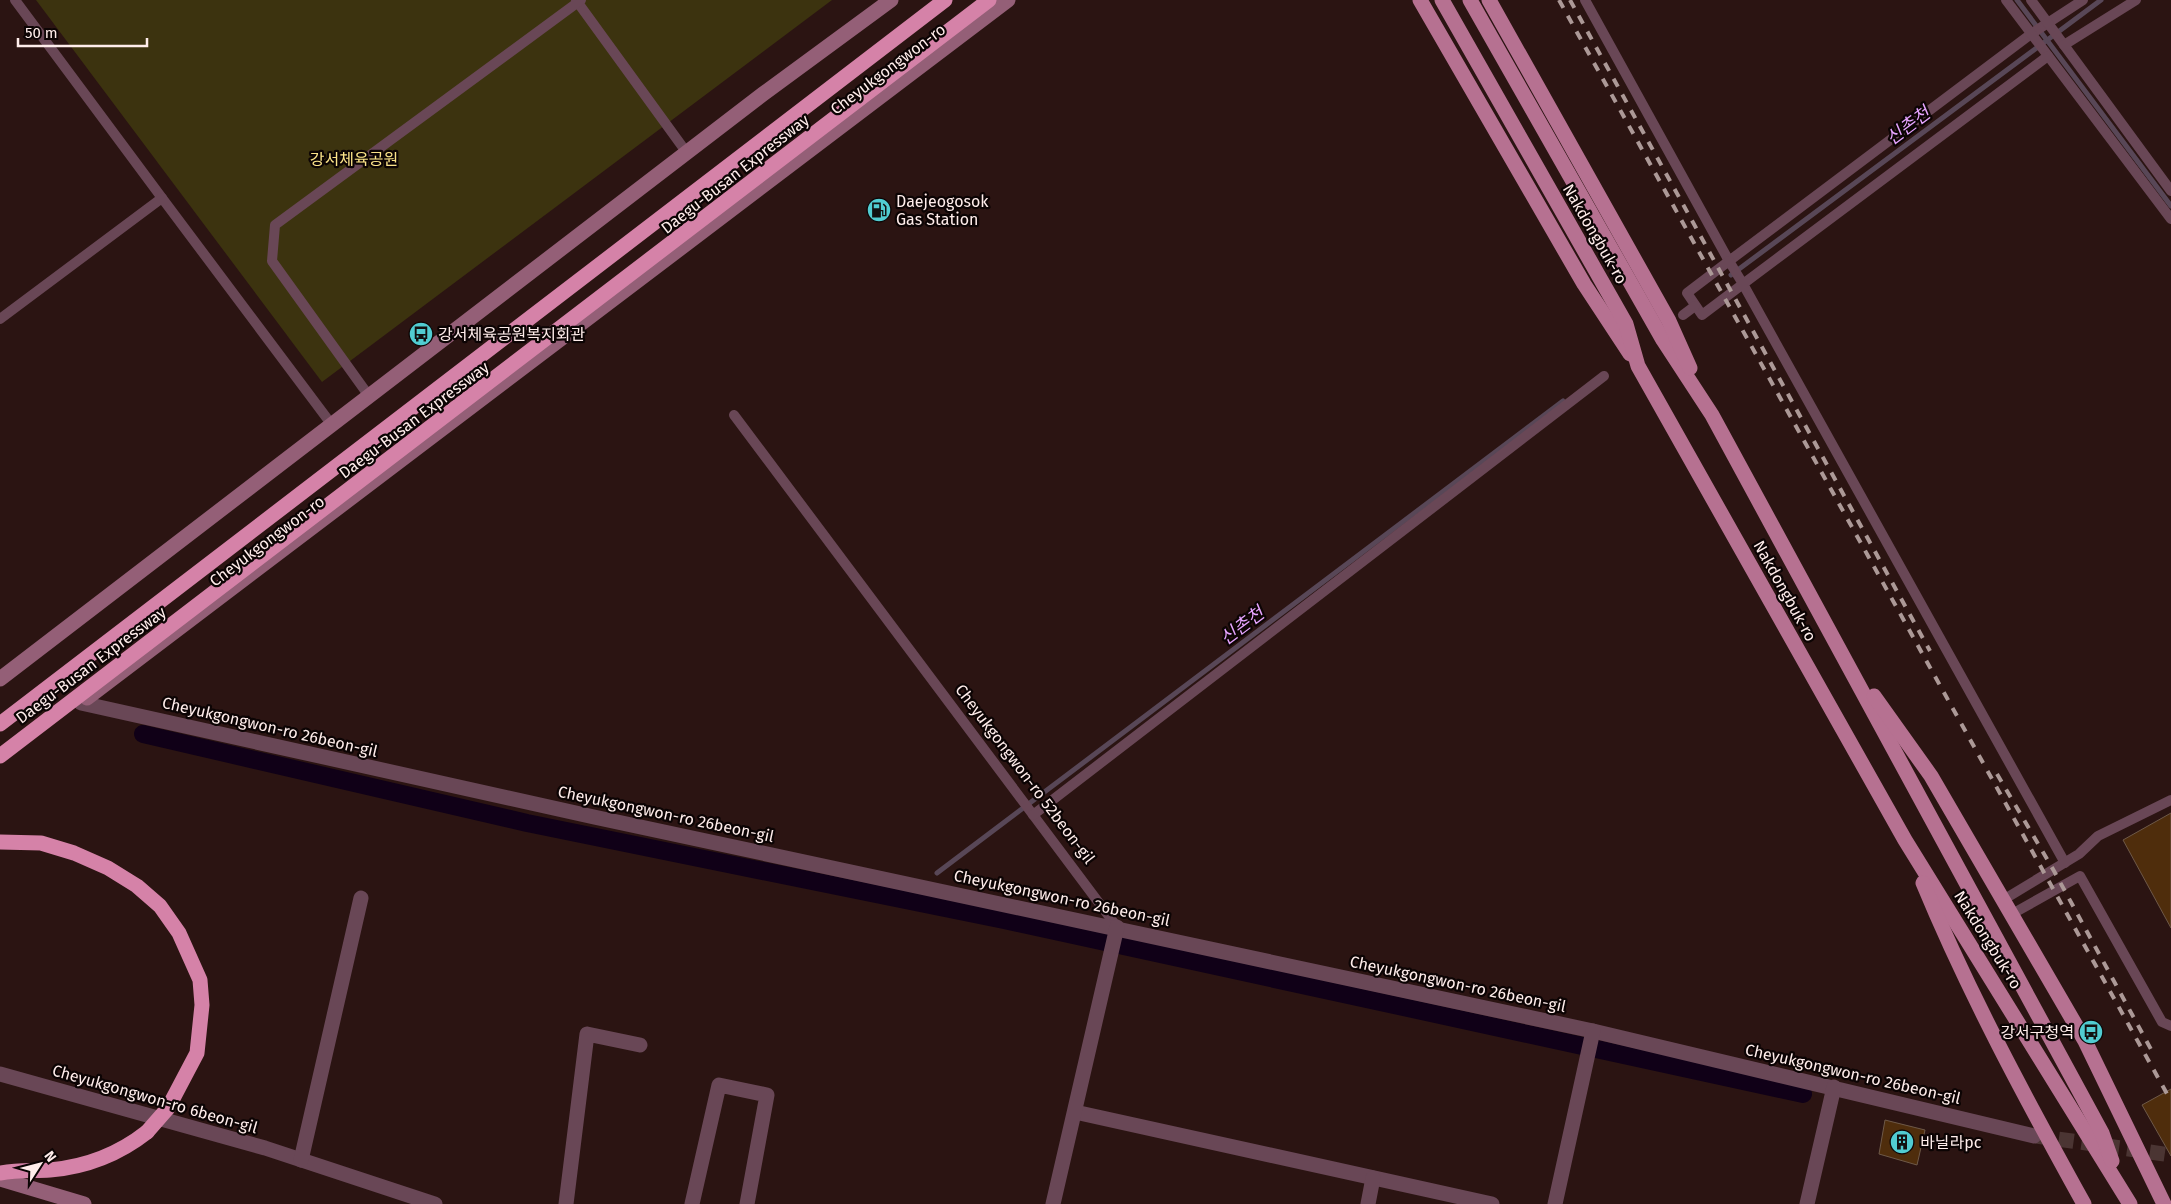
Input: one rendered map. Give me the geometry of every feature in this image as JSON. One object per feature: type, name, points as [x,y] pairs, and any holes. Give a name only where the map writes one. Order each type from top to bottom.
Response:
[{"type":"highway","name":"Daegu-Busan Expressway","points":[[0,724],[945,0]]},
{"type":"highway","name":"Daegu-Busan Expressway","points":[[0,756],[989,0]]},
{"type":"highway","points":[[0,842],[41,843],[74,853],[108,868],[137,886],[160,906],[179,933],[200,980],[202,1005],[197,1053],[168,1108],[147,1132],[132,1144],[98,1160],[51,1170],[24,1169],[0,1172]]},
{"type":"main road","points":[[0,678],[687,153],[891,0]]},
{"type":"main road","name":"Cheyukgongwon-ro","points":[[0,764],[1008,0]]},
{"type":"main road","points":[[1420,0],[1584,284],[1638,366]]},
{"type":"main road","name":"Nakdongbuk-ro","points":[[1442,0],[1626,324],[1638,366],[1905,840],[2121,1186],[2130,1204]]},
{"type":"main road","name":"Nakdongbuk-ro","points":[[1470,0],[1663,340],[1712,415],[2102,1133],[2121,1186]]},
{"type":"main road","points":[[1489,0],[1669,321],[1712,415]]},
{"type":"main road","points":[[1836,643],[1932,776],[2086,1041],[2164,1204]]},
{"type":"main road","points":[[1905,840],[1944,933],[2020,1089],[2084,1204]]},
{"type":"main road","points":[[0,1179],[84,1204]]},
{"type":"street","name":"Cheyukgongwon-ro 26beon-gil","points":[[81,703],[594,817],[1593,1031],[2034,1136]]},
{"type":"street","points":[[301,1160],[361,898]]},
{"type":"street","points":[[1054,1204],[1117,928]]},
{"type":"street","points":[[1555,1204],[1593,1031]]},
{"type":"street","points":[[566,1204],[587,1034],[640,1045]]},
{"type":"street","name":"Cheyukgongwon-ro 6beon-gil","points":[[0,1074],[301,1160],[434,1204]]},
{"type":"street","points":[[692,1204],[719,1085],[767,1095],[747,1204]]},
{"type":"street","points":[[1807,1204],[1834,1087]]},
{"type":"street","points":[[1075,1112],[1373,1178],[1430,1197],[1492,1204]]},
{"type":"street","points":[[1368,1204],[1373,1178]]},
{"type":"lane","points":[[15,0],[332,424]]},
{"type":"lane","points":[[1584,0],[2065,863]]},
{"type":"lane","points":[[2006,0],[2171,219]]},
{"type":"lane","points":[[2031,0],[2046,24],[2064,45],[2171,191]]},
{"type":"lane","points":[[2048,56],[1702,315],[1686,293],[2032,33],[2083,0]]},
{"type":"lane","points":[[2064,45],[2136,0]]},
{"type":"lane","points":[[369,396],[272,262],[275,225],[578,1],[687,153]]},
{"type":"lane","points":[[0,319],[162,198]]},
{"type":"lane","points":[[1683,315],[1695,306]]},
{"type":"lane","points":[[1033,815],[1604,376]]},
{"type":"lane","name":"Cheyukgongwon-ro 52beon-gil","points":[[734,415],[1117,928]]},
{"type":"lane","points":[[2003,900],[2065,863],[2098,836],[2171,800]]},
{"type":"lane","points":[[2012,914],[2080,876],[2162,1022],[2171,1026]]},
{"type":"green space","name":"강서체육공원","points":[[36,0],[832,0],[322,382]]},
{"type":"building","points":[[2171,813],[2171,928],[2123,840]]},
{"type":"building","points":[[2171,1089],[2171,1156],[2142,1105]]},
{"type":"building","name":"바닐라pc","points":[[1885,1120],[1925,1130],[1917,1165],[1879,1154]]},
{"type":"waterway","points":[[2017,0],[2171,206]]},
{"type":"waterway","name":"신촌천","points":[[1731,275],[2101,0]]},
{"type":"waterway","name":"신촌천","points":[[937,873],[1563,401]]},
{"type":"waterway","points":[[143,734],[527,823],[1004,920],[1803,1094]]},
{"type":"waterway","name":"신촌천","points":[[902,899],[912,892]]},
{"type":"tunnel","points":[[2036,1136],[2171,1155]]},
{"type":"railway","points":[[1559,0],[2171,1101]]},
{"type":"railway","points":[[1570,0],[1930,651]]},
{"type":"railway","points":[[1997,774],[2054,871],[2153,1053]]},
{"type":"place","name":"Daejeogosok Gas Station","points":[[879,210]]},
{"type":"place","name":"강서체육공원복지회관","points":[[421,334]]},
{"type":"place","name":"강서구청역","points":[[2091,1032]]},
{"type":"place","name":"바닐라pc","points":[[1902,1142]]}]
